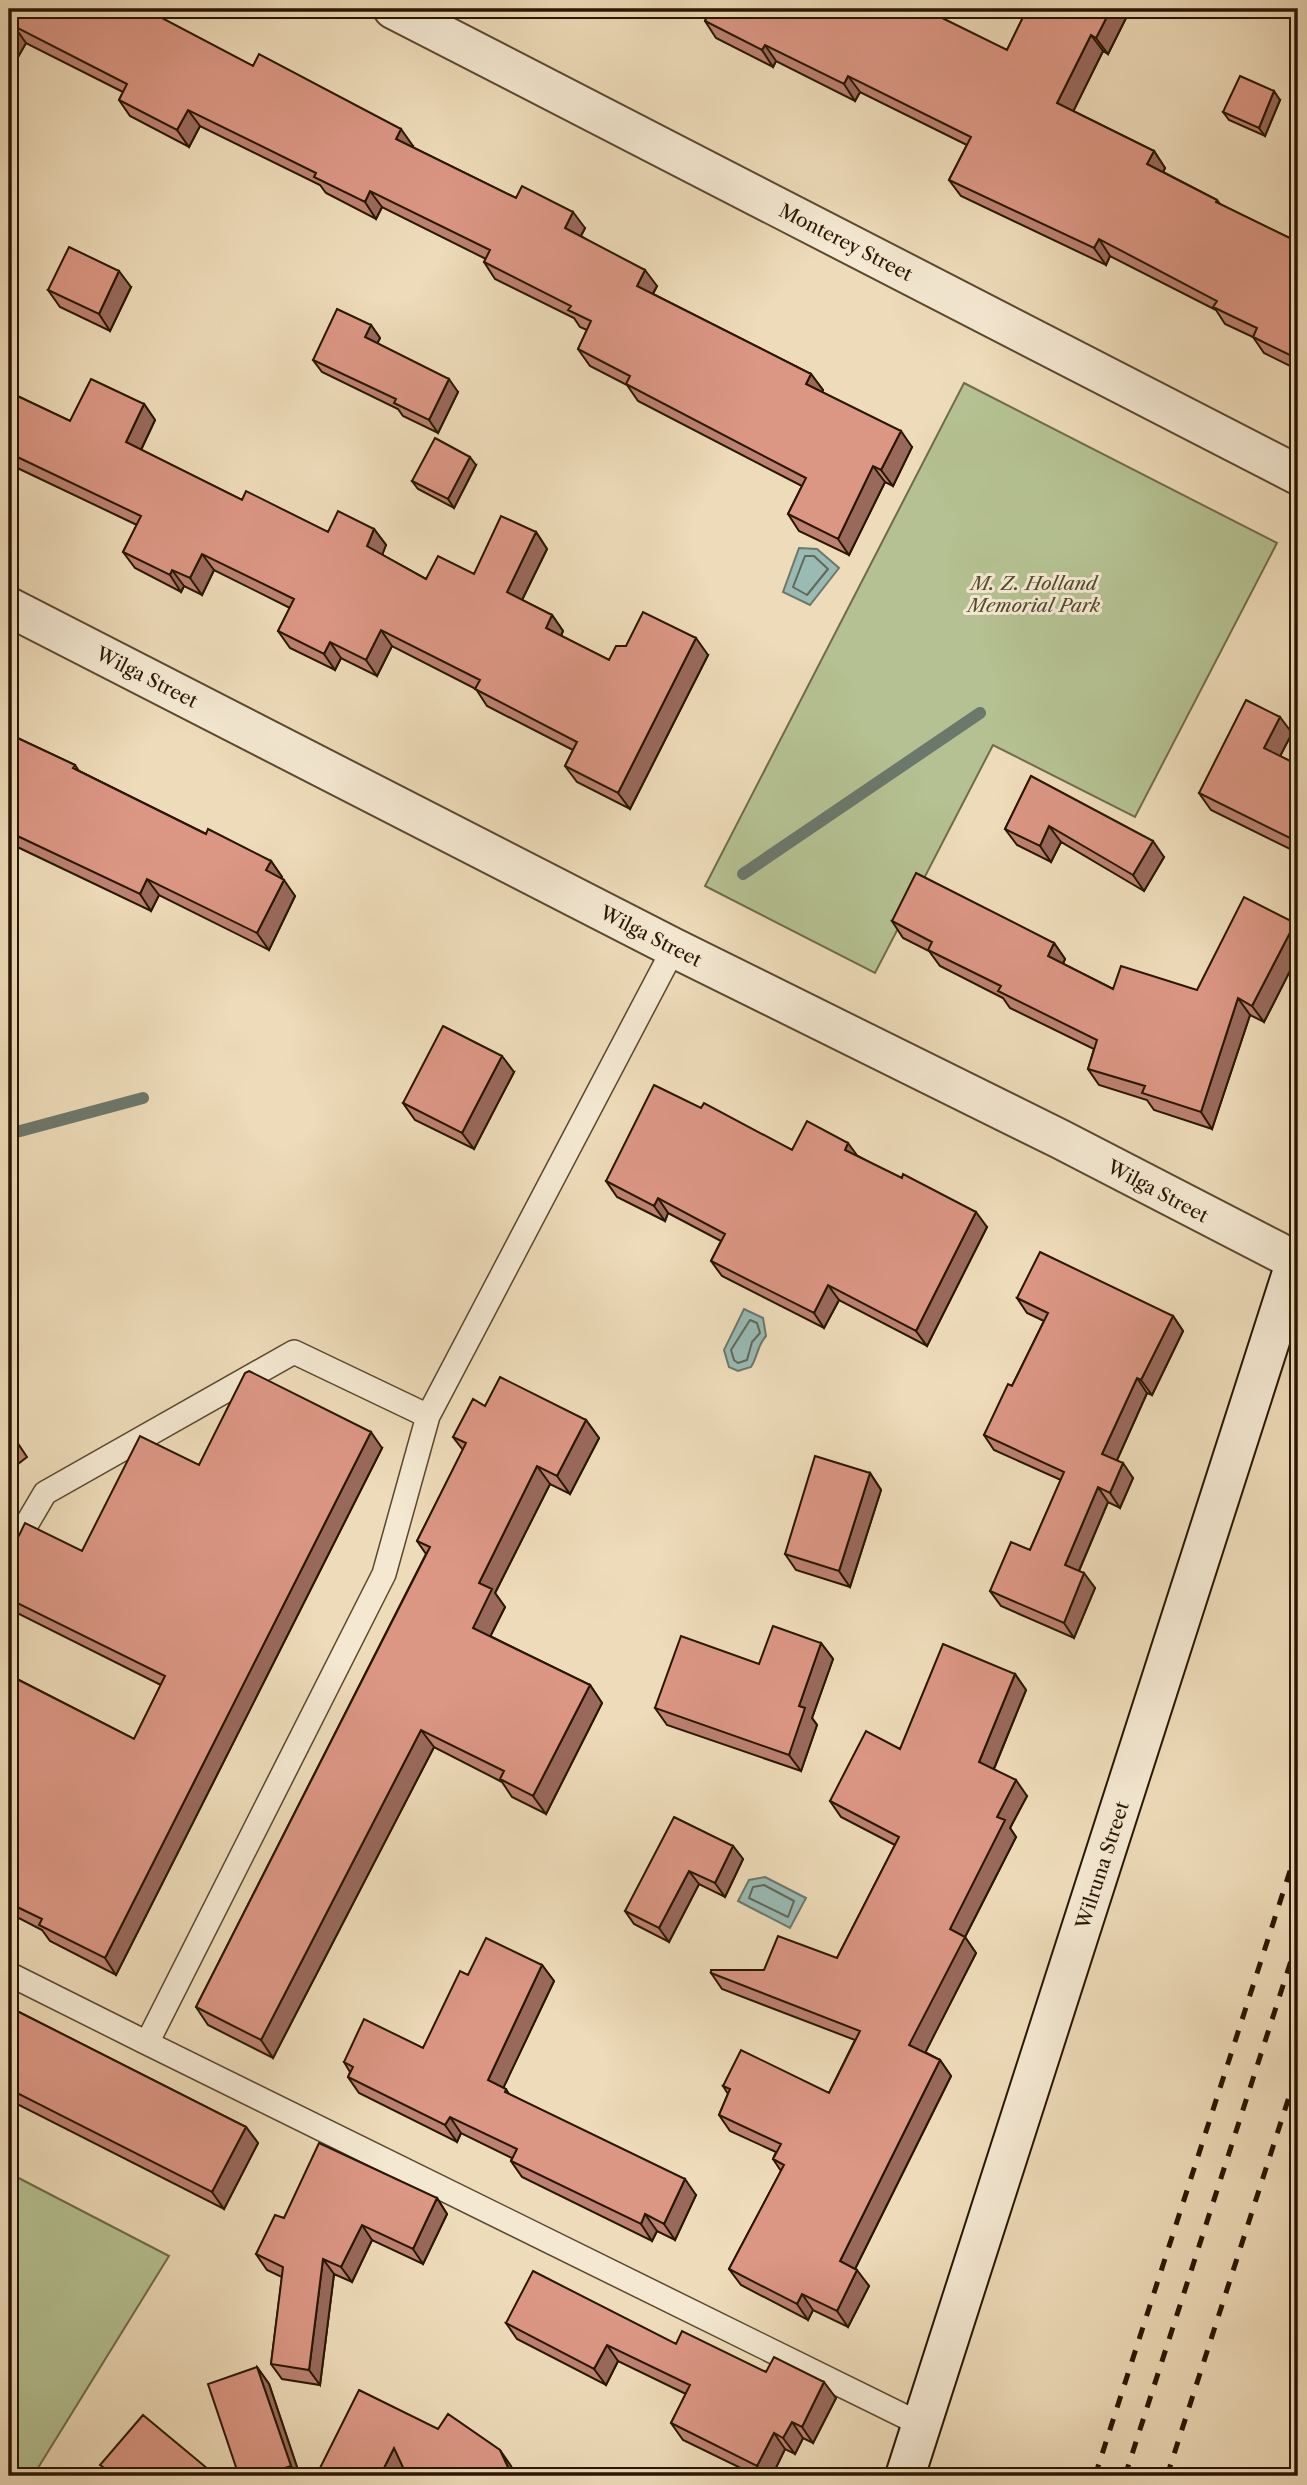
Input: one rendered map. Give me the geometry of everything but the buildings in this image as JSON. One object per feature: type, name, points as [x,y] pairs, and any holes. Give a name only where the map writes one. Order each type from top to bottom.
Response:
[{"type":"street","name":"Monterey Street","points":[[393,9],[1298,475]]},
{"type":"street","name":"Wilga Street","points":[[9,607],[674,948],[1297,1257]]},
{"type":"street","name":"Wilruna Street","points":[[905,2476],[1297,1257]]},
{"type":"lane","points":[[147,2043],[384,1574],[428,1416],[674,948]]},
{"type":"lane","points":[[9,1554],[45,1493],[294,1352],[428,1416]]},
{"type":"lane","points":[[9,1974],[922,2425]]},
{"type":"green space","name":"M. Z. Holland Memorial Park","points":[[964,383],[1277,543],[1135,817],[993,745],[875,973],[705,886]]},
{"type":"green space","points":[[9,2173],[169,2256],[33,2476],[9,2476]]},
{"type":"water","points":[[799,548],[817,549],[839,568],[810,605],[783,592]]},
{"type":"water","points":[[744,1309],[763,1318],[766,1336],[751,1367],[738,1371],[729,1367],[724,1350]]},
{"type":"water","points":[[765,1877],[806,1898],[790,1928],[738,1901],[749,1880]]},
{"type":"waterway","points":[[743,874],[980,713]]},
{"type":"waterway","points":[[9,1134],[143,1098]]},
{"type":"railway","points":[[1095,2476],[1298,1846]]},
{"type":"railway","points":[[1125,2476],[1298,1939]]},
{"type":"railway","points":[[1167,2476],[1298,2069]]}]
